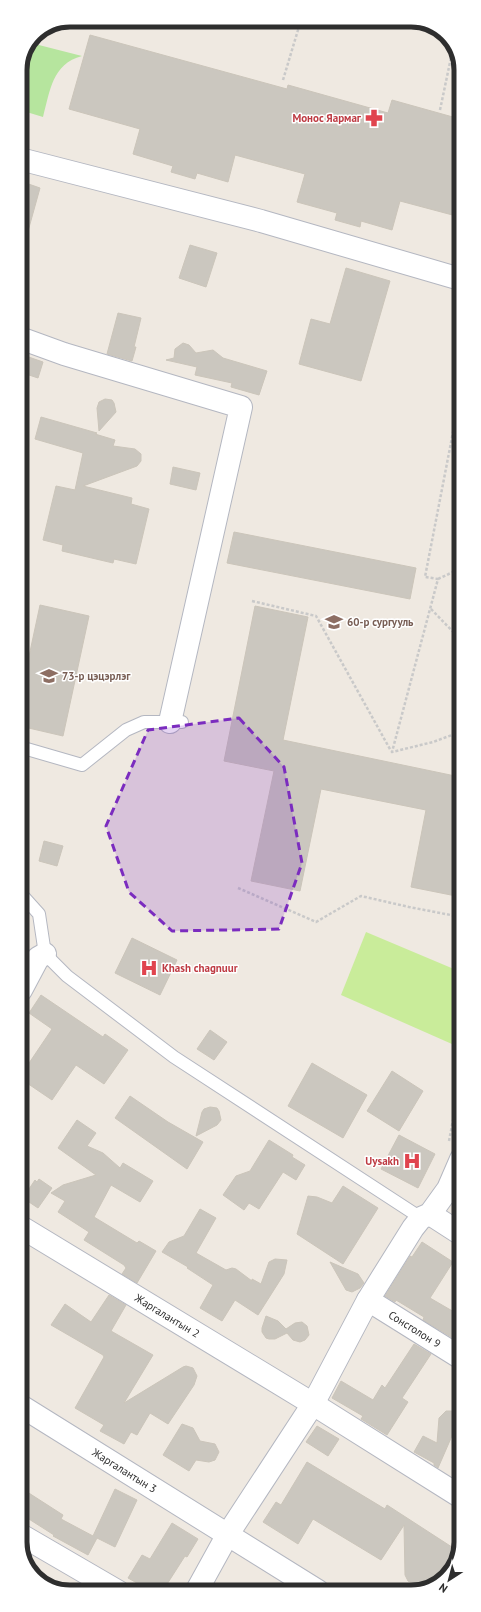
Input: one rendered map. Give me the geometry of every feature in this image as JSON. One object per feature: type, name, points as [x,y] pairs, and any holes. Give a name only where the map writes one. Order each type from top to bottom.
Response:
[{"type":"street","points":[[27,161],[261,221],[454,277]]},
{"type":"street","points":[[27,341],[64,354],[241,407],[176,722]]},
{"type":"street","points":[[27,979],[38,958],[45,954]]},
{"type":"street","points":[[200,1585],[228,1534],[313,1404],[368,1300],[413,1228],[426,1216],[448,1189],[454,1175]]},
{"type":"street","points":[[426,1216],[454,1230]]},
{"type":"street","name":"Жаргалантын 2","points":[[27,1231],[313,1404],[454,1493]]},
{"type":"street","name":"Сонсголон 9","points":[[368,1300],[454,1354]]},
{"type":"street","name":"Жаргалантын 3","points":[[27,1410],[309,1585]]},
{"type":"street","points":[[27,1538],[107,1585]]},
{"type":"lane","points":[[27,749],[82,765],[126,730],[144,722],[176,722]]},
{"type":"lane","points":[[27,901],[39,914],[45,954],[67,976],[174,1057],[426,1216]]},
{"type":"path","points":[[283,80],[299,27]]},
{"type":"path","points":[[440,110],[452,56]]},
{"type":"path","points":[[454,427],[425,577],[438,579],[454,571]]},
{"type":"path","points":[[392,752],[438,579]]},
{"type":"path","points":[[252,601],[316,616],[392,752]]},
{"type":"path","points":[[430,608],[454,633]]},
{"type":"path","points":[[392,752],[433,742],[454,734]]},
{"type":"path","points":[[238,888],[316,922],[361,896],[454,916]]},
{"type":"highlighted area","points":[[239,718],[284,767],[302,863],[279,929],[172,931],[129,892],[106,826],[148,730]]},
{"type":"green space","points":[[36,44],[82,56],[64,65],[58,72],[51,88],[43,117],[27,112],[28,61],[30,53]]},
{"type":"green space","points":[[366,932],[454,969],[454,1045],[341,995]]},
{"type":"building","points":[[90,35],[287,89],[288,85],[388,113],[392,100],[454,117],[454,215],[400,201],[392,230],[361,221],[360,227],[335,220],[337,213],[297,202],[305,174],[235,155],[228,182],[197,173],[195,179],[171,172],[173,166],[133,154],[140,129],[69,109]]},
{"type":"building","points":[[27,183],[40,188],[27,235]]},
{"type":"building","points":[[190,245],[217,253],[206,287],[179,278]]},
{"type":"building","points":[[346,268],[390,281],[361,381],[299,364],[311,319],[330,324]]},
{"type":"building","points":[[118,313],[141,318],[132,361],[107,354]]},
{"type":"building","points":[[183,343],[189,345],[196,353],[213,350],[223,358],[267,371],[259,395],[231,387],[232,383],[195,375],[197,367],[166,360],[174,358],[175,349]]},
{"type":"building","points":[[27,356],[43,362],[38,378],[27,374]]},
{"type":"building","points":[[105,399],[112,400],[116,412],[99,431],[97,408],[99,402]]},
{"type":"building","points":[[41,417],[97,433],[95,434],[115,440],[113,446],[135,449],[141,454],[141,461],[137,466],[83,486],[132,498],[131,504],[149,509],[136,564],[114,559],[113,563],[62,551],[63,545],[43,540],[56,486],[75,490],[83,453],[35,439]]},
{"type":"building","points":[[173,467],[200,473],[196,490],[170,484]]},
{"type":"building","points":[[234,532],[416,568],[410,599],[227,563]]},
{"type":"building","points":[[40,605],[89,616],[63,736],[27,728],[28,661]]},
{"type":"building","points":[[255,606],[308,617],[283,740],[454,776],[454,896],[411,887],[426,810],[321,789],[300,891],[251,881],[274,771],[224,761]]},
{"type":"building","points":[[44,841],[63,846],[57,866],[39,861]]},
{"type":"building","points":[[132,938],[177,960],[160,995],[115,973]]},
{"type":"building","points":[[41,995],[103,1037],[105,1034],[128,1050],[104,1084],[76,1065],[52,1100],[27,1083],[27,1066],[52,1029],[29,1013]]},
{"type":"building","points":[[210,1030],[227,1042],[214,1060],[197,1049]]},
{"type":"building","points":[[312,1063],[367,1095],[343,1138],[288,1106]]},
{"type":"building","points":[[392,1071],[423,1091],[399,1131],[367,1111]]},
{"type":"building","points":[[130,1096],[168,1122],[203,1142],[187,1169],[115,1118]]},
{"type":"building","points":[[210,1107],[217,1108],[221,1120],[217,1125],[196,1136],[202,1112],[204,1109]]},
{"type":"building","points":[[77,1120],[96,1133],[87,1146],[103,1153],[120,1168],[123,1163],[153,1181],[140,1202],[111,1185],[94,1217],[137,1243],[139,1241],[156,1251],[137,1283],[122,1274],[126,1268],[124,1265],[84,1240],[89,1232],[58,1212],[65,1201],[51,1193],[63,1185],[96,1175],[58,1148]]},
{"type":"building","points":[[399,1135],[435,1154],[418,1188],[381,1169]]},
{"type":"building","points":[[269,1140],[293,1155],[292,1157],[305,1165],[296,1180],[283,1172],[259,1209],[249,1203],[244,1210],[223,1195],[236,1176],[250,1171]]},
{"type":"building","points":[[39,1179],[52,1188],[38,1208],[27,1201],[27,1192],[35,1180],[37,1182]]},
{"type":"building","points":[[343,1186],[378,1208],[343,1264],[297,1234],[308,1196],[317,1197],[332,1203]]},
{"type":"building","points":[[200,1209],[216,1218],[196,1253],[226,1270],[232,1268],[236,1269],[252,1281],[252,1279],[261,1284],[269,1262],[275,1259],[287,1260],[284,1274],[258,1315],[235,1300],[222,1321],[200,1308],[213,1285],[187,1268],[188,1267],[162,1252],[169,1242],[184,1236]]},
{"type":"building","points":[[422,1242],[453,1262],[430,1298],[454,1312],[454,1339],[423,1320],[424,1317],[396,1300],[395,1302],[385,1296],[410,1256],[412,1257]]},
{"type":"building","points":[[330,1262],[358,1274],[364,1283],[360,1288],[352,1292],[346,1290]]},
{"type":"building","points":[[109,1295],[126,1305],[111,1331],[153,1355],[124,1403],[183,1367],[186,1366],[193,1368],[197,1376],[194,1385],[168,1424],[150,1413],[137,1435],[131,1432],[124,1444],[100,1431],[104,1425],[75,1408],[104,1357],[103,1355],[51,1325],[65,1304],[91,1322]]},
{"type":"building","points":[[266,1316],[278,1321],[286,1329],[295,1323],[302,1322],[307,1326],[309,1335],[305,1340],[300,1342],[293,1340],[287,1333],[275,1339],[266,1338],[262,1332],[262,1328]]},
{"type":"building","points":[[414,1344],[431,1354],[402,1398],[408,1402],[387,1435],[361,1419],[363,1416],[332,1398],[341,1381],[373,1400],[382,1385],[385,1388]]},
{"type":"building","points":[[446,1411],[454,1412],[454,1431],[438,1468],[434,1465],[434,1463],[414,1452],[423,1436],[437,1443],[439,1418]]},
{"type":"building","points":[[182,1424],[193,1428],[200,1441],[215,1444],[219,1452],[215,1460],[209,1462],[196,1460],[189,1471],[163,1455]]},
{"type":"building","points":[[317,1426],[339,1439],[328,1456],[306,1442]]},
{"type":"building","points":[[307,1462],[385,1509],[387,1505],[454,1548],[452,1556],[450,1560],[429,1560],[429,1581],[415,1585],[408,1581],[405,1575],[404,1525],[381,1560],[313,1519],[298,1544],[263,1522],[276,1502],[281,1505]]},
{"type":"building","points":[[115,1489],[137,1500],[115,1547],[97,1538],[88,1555],[53,1536],[54,1535],[27,1518],[27,1492],[63,1515],[61,1519],[93,1536]]},
{"type":"building","points":[[172,1523],[198,1539],[166,1585],[140,1585],[128,1578],[142,1555],[150,1559]]},
{"type":"place","name":"Монос Яармаг","points":[[374,118]]},
{"type":"place","name":"60-р сургууль","points":[[334,622]]},
{"type":"place","name":"73-р цэцэрлэг","points":[[49,676]]},
{"type":"place","name":"Khash chagnuur","points":[[149,968]]},
{"type":"place","name":"Uysakh","points":[[412,1161]]}]
